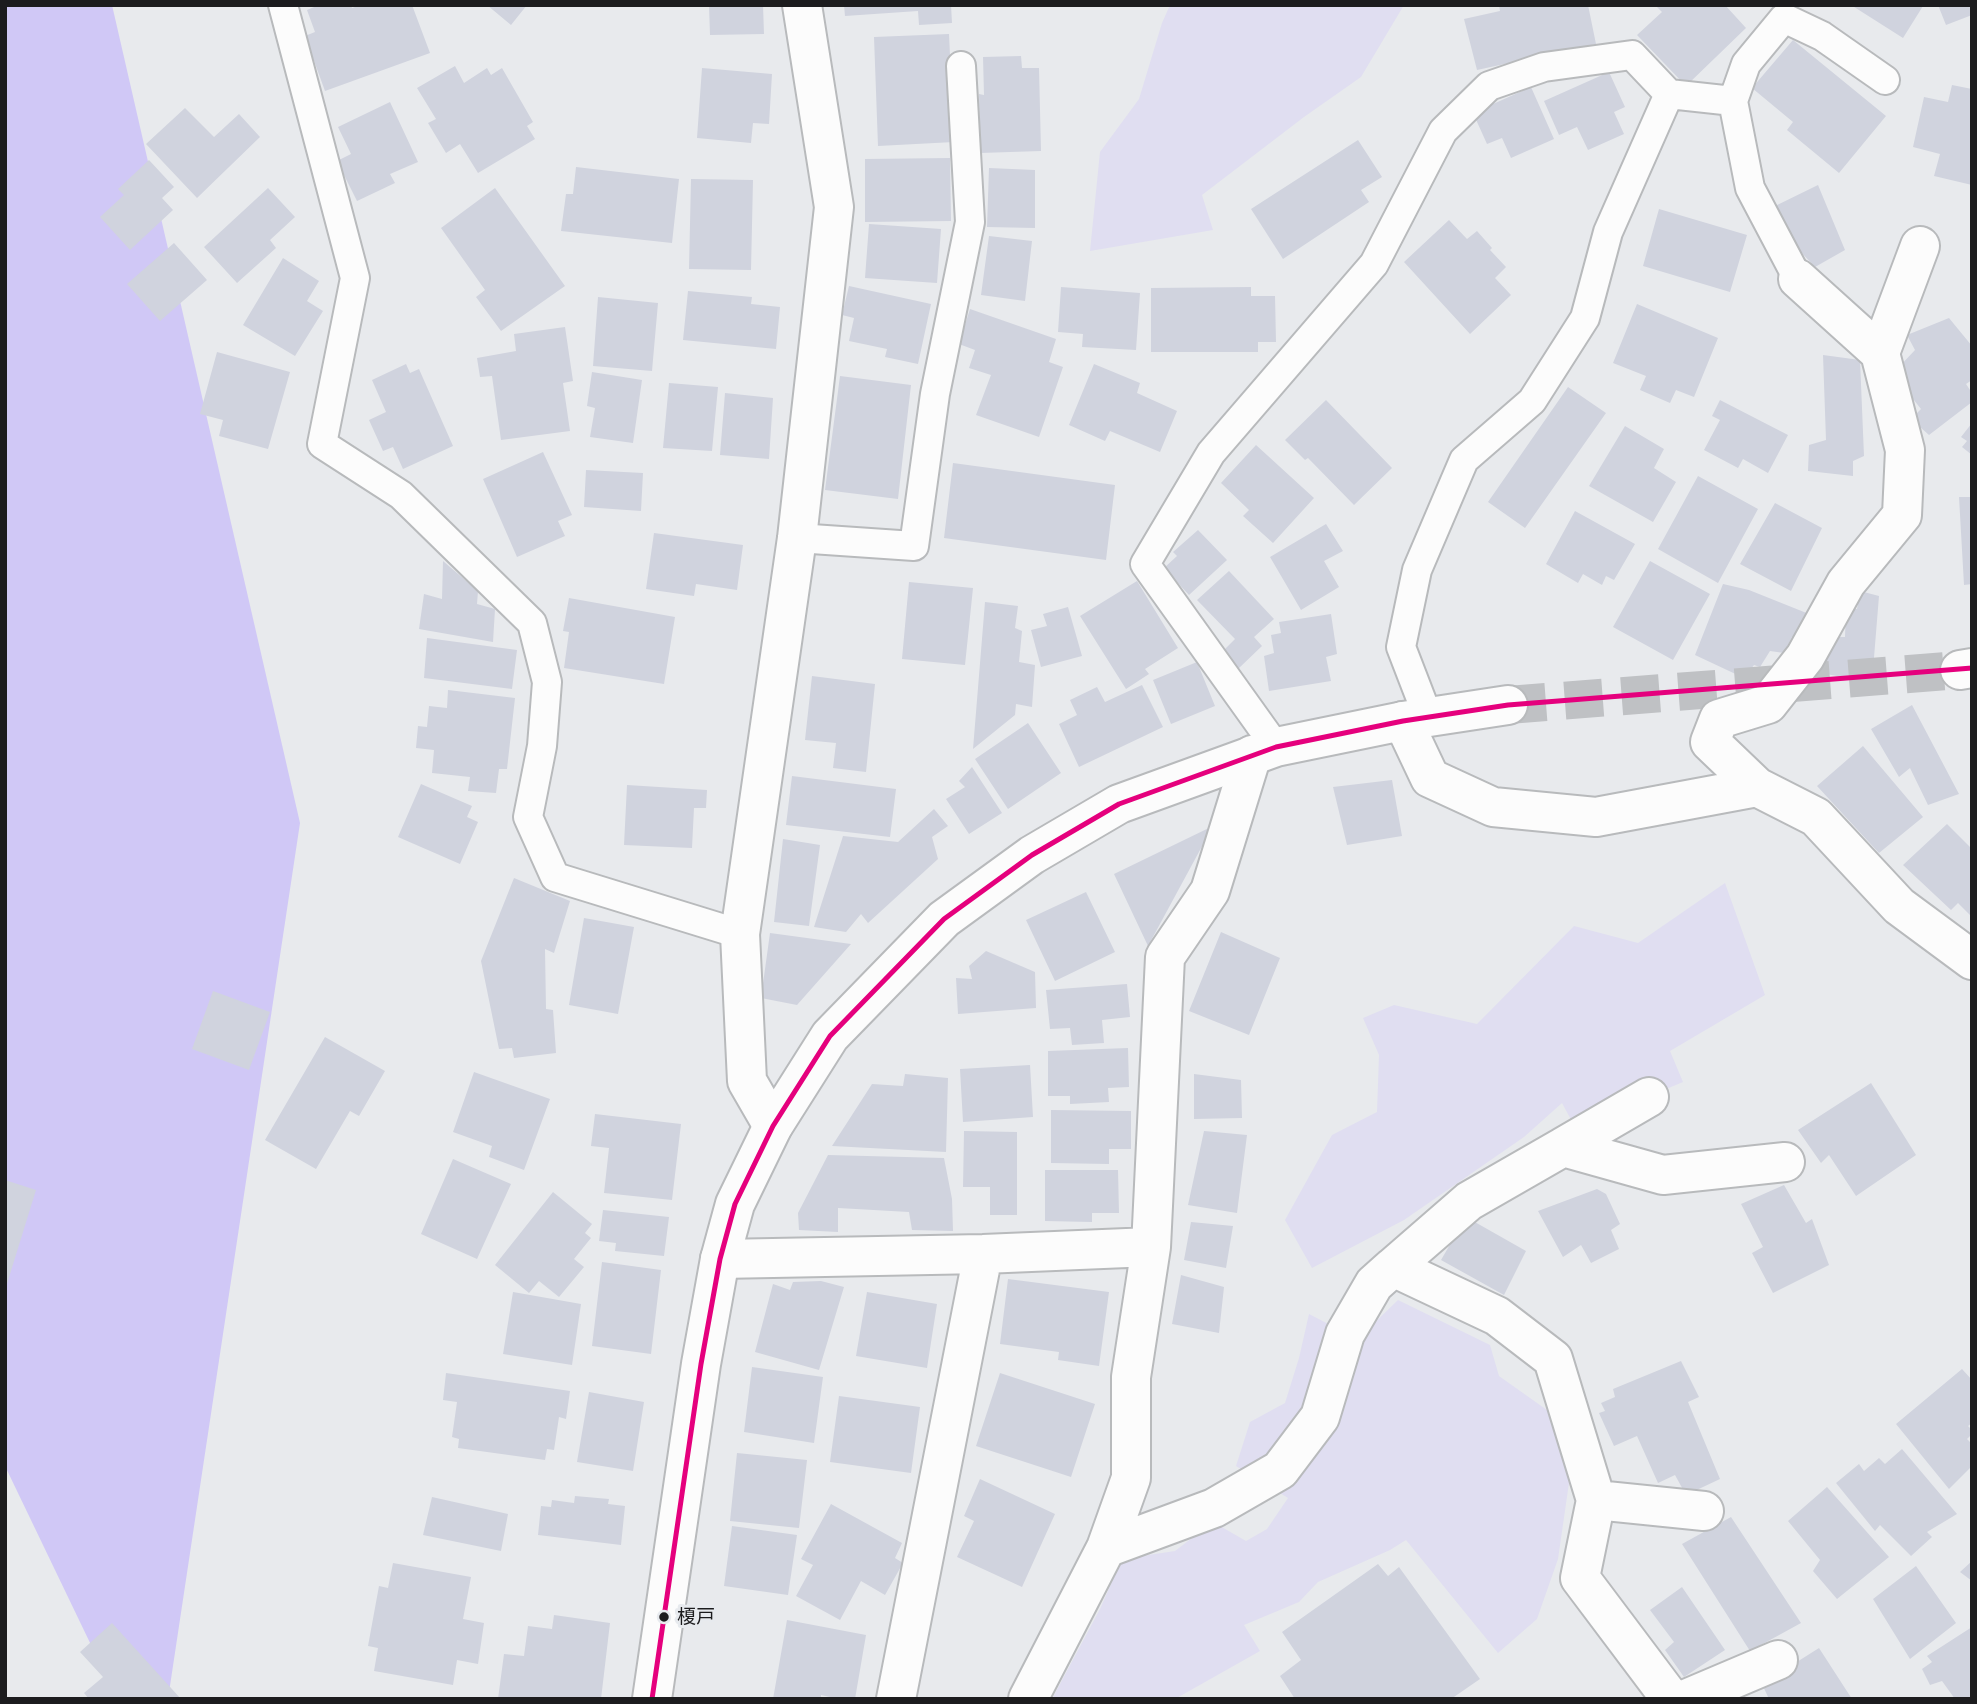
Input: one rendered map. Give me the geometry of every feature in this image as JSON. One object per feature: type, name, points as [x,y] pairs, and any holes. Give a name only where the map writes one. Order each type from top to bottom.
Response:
[{"type":"street","points":[[773,1126],[747,1081],[740,934],[797,538],[834,206],[803,5]]},
{"type":"street","points":[[1880,353],[1920,246]]},
{"type":"street","points":[[1798,279],[1880,353],[1905,450],[1902,515],[1846,583],[1805,657],[1768,704],[1719,719],[1710,742],[1757,787],[1816,817],[1899,906],[1972,960]]},
{"type":"street","points":[[652,1699],[701,1364],[720,1259],[735,1205],[773,1126],[830,1036],[944,919],[1032,855],[1119,804],[1264,751],[1416,719],[1508,705]]},
{"type":"street","points":[[1416,719],[1430,778],[1493,807],[1597,817],[1757,787]]},
{"type":"street","points":[[1027,1699],[1106,1548],[1131,1478],[1131,1377],[1152,1247],[1165,957],[1210,891],[1264,751]]},
{"type":"street","points":[[1106,1548],[1214,1508],[1280,1470],[1320,1417],[1345,1335],[1374,1284],[1469,1201],[1649,1097]]},
{"type":"street","points":[[1563,1147],[1663,1175],[1785,1162]]},
{"type":"street","points":[[720,1259],[983,1254],[1152,1247]]},
{"type":"street","points":[[896,1699],[983,1254]]},
{"type":"street","points":[[1393,1267],[1497,1316],[1553,1359],[1596,1500],[1580,1578],[1671,1699]]},
{"type":"street","points":[[1596,1500],[1704,1511]]},
{"type":"street","points":[[1686,1699],[1778,1660]]},
{"type":"lane","points":[[283,5],[355,278],[322,444],[401,495],[532,624],[547,682],[541,746],[528,817],[555,877],[740,934]]},
{"type":"lane","points":[[1798,279],[1750,188],[1732,101],[1746,64],[1784,18],[1822,36],[1885,80]]},
{"type":"lane","points":[[1264,751],[1145,564],[1211,453],[1374,264],[1443,131],[1489,86],[1544,67],[1632,55],[1669,94],[1732,101]]},
{"type":"lane","points":[[797,538],[914,546],[935,394],[970,222],[961,66]]},
{"type":"lane","points":[[1416,719],[1401,647],[1417,570],[1464,460],[1532,401],[1585,318],[1608,232],[1669,94]]},
{"type":"shaded area","points":[[5,5],[112,5],[300,823],[168,1699],[117,1699],[5,1466]]},
{"type":"shaded area","points":[[1170,5],[1404,5],[1361,77],[1202,195],[1213,230],[1090,251],[1100,152],[1139,99]]},
{"type":"shaded area","points":[[1725,883],[1765,995],[1670,1051],[1683,1082],[1575,1127],[1562,1103],[1524,1137],[1404,1220],[1312,1268],[1285,1220],[1332,1135],[1377,1112],[1379,1055],[1363,1018],[1394,1005],[1477,1024],[1574,926],[1638,943]]},
{"type":"shaded area","points":[[1398,1300],[1490,1345],[1499,1376],[1554,1415],[1570,1476],[1558,1559],[1537,1619],[1498,1653],[1406,1540],[1390,1550],[1318,1582],[1299,1602],[1244,1625],[1260,1651],[1175,1699],[1052,1699],[1100,1609],[1122,1559],[1175,1551],[1213,1522],[1246,1541],[1267,1529],[1288,1498],[1236,1466],[1250,1422],[1285,1403],[1309,1314],[1334,1327],[1361,1336]]},
{"type":"building","points":[[319,5],[351,5],[352,8],[361,5],[412,5],[430,53],[325,91],[305,36],[315,32],[307,10]]},
{"type":"building","points":[[487,5],[527,5],[511,25]]},
{"type":"building","points":[[709,5],[763,5],[764,34],[710,35]]},
{"type":"building","points":[[844,5],[951,5],[952,23],[919,25],[918,11],[845,16]]},
{"type":"building","points":[[1499,5],[1588,5],[1596,44],[1477,70],[1464,19],[1500,11]]},
{"type":"building","points":[[1655,5],[1725,5],[1746,28],[1686,86],[1637,35],[1662,12]]},
{"type":"building","points":[[1851,5],[1921,5],[1923,6],[1903,38]]},
{"type":"building","points":[[1938,5],[1972,5],[1972,15],[1946,25]]},
{"type":"building","points":[[949,34],[954,142],[878,146],[874,37]]},
{"type":"building","points":[[1793,40],[1886,116],[1839,173],[1787,130],[1793,122],[1752,88]]},
{"type":"building","points":[[1021,56],[1022,68],[1039,68],[1041,151],[980,153],[979,94],[984,95],[983,57]]},
{"type":"building","points":[[455,66],[464,83],[487,68],[491,75],[502,68],[533,122],[527,126],[535,139],[478,173],[460,144],[446,153],[428,123],[436,119],[417,88]]},
{"type":"building","points":[[702,68],[772,74],[769,124],[753,123],[751,143],[697,138]]},
{"type":"building","points":[[1609,72],[1625,107],[1614,112],[1624,134],[1588,150],[1577,127],[1559,135],[1544,101]]},
{"type":"building","points":[[1952,85],[1972,89],[1972,185],[1934,176],[1940,154],[1913,147],[1924,97],[1948,102]]},
{"type":"building","points":[[1531,87],[1554,139],[1511,158],[1502,138],[1487,144],[1473,113]]},
{"type":"building","points":[[390,102],[418,162],[390,174],[395,183],[357,201],[337,161],[351,154],[338,127]]},
{"type":"building","points":[[185,108],[214,137],[239,114],[260,137],[197,198],[146,144]]},
{"type":"building","points":[[1358,140],[1382,177],[1361,190],[1369,202],[1283,259],[1251,209]]},
{"type":"building","points":[[950,158],[951,221],[865,222],[865,159]]},
{"type":"building","points":[[149,160],[174,187],[162,198],[173,210],[130,250],[100,217],[124,195],[118,189]]},
{"type":"building","points":[[576,167],[679,179],[672,243],[561,231],[566,194],[573,194]]},
{"type":"building","points":[[989,168],[1035,170],[1035,228],[987,227]]},
{"type":"building","points":[[691,179],[753,180],[751,270],[689,269]]},
{"type":"building","points":[[1818,185],[1845,250],[1815,267],[1798,249],[1769,209]]},
{"type":"building","points":[[268,188],[295,217],[270,240],[276,248],[237,283],[204,247]]},
{"type":"building","points":[[495,188],[565,286],[501,331],[476,297],[485,290],[441,228]]},
{"type":"building","points":[[1659,209],[1747,235],[1730,292],[1643,266]]},
{"type":"building","points":[[1449,220],[1467,239],[1477,231],[1506,267],[1495,278],[1511,295],[1470,334],[1404,262]]},
{"type":"building","points":[[869,224],[941,229],[937,283],[865,278]]},
{"type":"building","points":[[989,236],[1032,241],[1025,301],[981,295]]},
{"type":"building","points":[[174,243],[207,280],[160,321],[127,284]]},
{"type":"building","points":[[283,258],[319,281],[307,301],[323,311],[295,356],[243,325]]},
{"type":"building","points":[[849,286],[931,304],[918,364],[885,357],[887,349],[849,341],[854,318],[842,315]]},
{"type":"building","points":[[1061,287],[1140,293],[1136,350],[1082,347],[1083,334],[1058,332]]},
{"type":"building","points":[[1251,287],[1251,296],[1275,296],[1276,342],[1258,342],[1258,352],[1151,352],[1151,288]]},
{"type":"building","points":[[688,291],[752,297],[751,304],[780,307],[776,349],[683,340]]},
{"type":"building","points":[[598,297],[658,303],[652,371],[593,366]]},
{"type":"building","points":[[1637,304],[1718,338],[1694,397],[1676,390],[1670,403],[1640,390],[1646,376],[1613,363]]},
{"type":"building","points":[[970,309],[1056,339],[1049,362],[1063,367],[1039,437],[976,415],[991,375],[969,368],[975,350],[959,344]]},
{"type":"building","points":[[1949,318],[1972,346],[1972,380],[1966,384],[1972,393],[1972,402],[1929,435],[1911,419],[1921,409],[1902,385],[1898,368],[1915,350],[1907,335]]},
{"type":"building","points":[[565,327],[573,381],[563,383],[570,431],[501,440],[492,376],[480,377],[477,358],[516,351],[514,334]]},
{"type":"building","points":[[217,352],[290,372],[268,449],[219,436],[223,420],[200,414]]},
{"type":"building","points":[[1823,355],[1860,360],[1864,456],[1853,461],[1853,476],[1808,471],[1809,445],[1826,440]]},
{"type":"building","points":[[406,364],[410,373],[419,369],[453,446],[403,469],[393,447],[383,451],[369,420],[386,412],[372,380]]},
{"type":"building","points":[[1094,364],[1140,383],[1137,393],[1177,411],[1160,452],[1110,431],[1105,441],[1069,425]]},
{"type":"building","points":[[592,372],[642,380],[633,443],[590,437],[595,408],[587,406]]},
{"type":"building","points":[[840,376],[911,385],[898,499],[825,490]]},
{"type":"building","points":[[669,383],[718,387],[712,451],[663,448]]},
{"type":"building","points":[[1568,387],[1606,413],[1525,528],[1488,502]]},
{"type":"building","points":[[725,393],[773,398],[769,459],[720,455]]},
{"type":"building","points":[[1326,400],[1392,468],[1354,505],[1308,458],[1305,460],[1285,440]]},
{"type":"building","points":[[1720,400],[1788,435],[1768,473],[1743,459],[1738,468],[1704,450],[1720,420],[1712,416]]},
{"type":"building","points":[[1972,423],[1972,455],[1962,447],[1967,441],[1961,437]]},
{"type":"building","points":[[1625,426],[1664,449],[1654,468],[1676,482],[1653,522],[1589,486]]},
{"type":"building","points":[[1256,445],[1314,498],[1273,543],[1243,516],[1249,510],[1221,483]]},
{"type":"building","points":[[543,452],[572,515],[558,521],[565,536],[517,557],[483,479]]},
{"type":"building","points":[[953,463],[1115,485],[1106,560],[944,538]]},
{"type":"building","points":[[586,470],[643,473],[641,511],[584,507]]},
{"type":"building","points":[[1698,476],[1758,509],[1718,583],[1658,549]]},
{"type":"building","points":[[1959,497],[1972,497],[1972,584],[1964,585]]},
{"type":"building","points":[[1775,503],[1822,528],[1791,591],[1740,564]]},
{"type":"building","points":[[1575,511],[1635,544],[1614,580],[1606,576],[1602,585],[1583,574],[1578,583],[1546,564]]},
{"type":"building","points":[[1326,524],[1343,551],[1324,561],[1339,587],[1301,610],[1270,557]]},
{"type":"building","points":[[1198,530],[1227,560],[1189,595],[1164,568],[1177,556],[1173,552]]},
{"type":"building","points":[[654,533],[743,545],[737,590],[696,584],[694,596],[646,589]]},
{"type":"building","points":[[443,561],[478,591],[477,604],[495,609],[493,642],[419,629],[424,594],[442,599]]},
{"type":"building","points":[[1650,561],[1710,594],[1673,660],[1613,627]]},
{"type":"building","points":[[1229,571],[1274,619],[1254,637],[1262,646],[1238,669],[1222,652],[1235,639],[1197,600]]},
{"type":"building","points":[[1137,581],[1178,648],[1145,669],[1149,674],[1126,689],[1080,616]]},
{"type":"building","points":[[909,582],[973,588],[965,665],[902,659]]},
{"type":"building","points":[[1723,584],[1749,590],[1814,616],[1799,640],[1792,637],[1784,653],[1770,651],[1760,667],[1754,665],[1744,678],[1695,655]]},
{"type":"building","points":[[1860,591],[1879,596],[1872,682],[1820,673],[1838,637],[1845,637],[1846,607],[1857,609]]},
{"type":"building","points":[[569,598],[675,617],[664,684],[564,668],[569,632],[563,631]]},
{"type":"building","points":[[985,602],[1018,606],[1015,628],[1022,631],[1019,662],[1035,665],[1032,707],[1016,704],[1015,715],[973,749]]},
{"type":"building","points":[[1068,607],[1082,656],[1041,667],[1031,630],[1047,626],[1043,614]]},
{"type":"building","points":[[1331,614],[1337,654],[1326,657],[1331,681],[1269,691],[1264,656],[1274,653],[1271,635],[1281,633],[1279,622]]},
{"type":"building","points":[[427,638],[517,650],[512,689],[424,678]]},
{"type":"building","points":[[1197,662],[1215,706],[1171,724],[1153,680]]},
{"type":"building","points":[[812,676],[875,684],[866,772],[833,768],[836,743],[805,740]]},
{"type":"building","points":[[1142,685],[1163,727],[1079,767],[1059,724],[1077,715],[1070,700],[1097,687],[1105,702]]},
{"type":"building","points":[[448,690],[515,698],[507,769],[499,769],[496,793],[468,791],[470,777],[432,773],[434,750],[416,748],[418,726],[427,727],[429,706],[447,708]]},
{"type":"building","points":[[1912,705],[1959,794],[1928,805],[1910,768],[1899,777],[1871,729]]},
{"type":"building","points":[[1028,723],[1061,773],[1008,809],[975,759]]},
{"type":"building","points":[[1863,746],[1923,817],[1879,853],[1817,786]]},
{"type":"building","points":[[972,767],[1002,813],[969,834],[946,799],[965,787],[959,781]]},
{"type":"building","points":[[792,776],[896,789],[890,837],[786,825]]},
{"type":"building","points":[[1392,780],[1402,836],[1347,845],[1333,787]]},
{"type":"building","points":[[421,784],[472,806],[467,817],[478,822],[460,864],[398,837]]},
{"type":"building","points":[[627,785],[707,790],[706,808],[694,808],[692,848],[624,845]]},
{"type":"building","points":[[934,809],[948,826],[932,837],[938,859],[868,923],[861,914],[846,932],[814,927],[843,836],[898,842]]},
{"type":"building","points":[[1947,824],[1972,849],[1972,917],[1958,903],[1951,910],[1903,865]]},
{"type":"building","points":[[1213,826],[1148,946],[1114,874]]},
{"type":"building","points":[[783,839],[820,845],[809,926],[774,922]]},
{"type":"building","points":[[514,878],[570,901],[554,953],[545,949],[546,1009],[553,1010],[556,1053],[514,1058],[512,1048],[499,1049],[481,961]]},
{"type":"building","points":[[1086,892],[1115,952],[1055,981],[1026,920]]},
{"type":"building","points":[[584,918],[634,927],[618,1014],[569,1005]]},
{"type":"building","points":[[1221,932],[1280,958],[1249,1035],[1189,1011]]},
{"type":"building","points":[[770,933],[851,944],[797,1005],[761,998]]},
{"type":"building","points":[[986,951],[1035,972],[1036,1008],[958,1014],[956,978],[972,979],[969,966]]},
{"type":"building","points":[[1127,984],[1130,1017],[1102,1020],[1104,1043],[1072,1045],[1070,1028],[1050,1029],[1046,990]]},
{"type":"building","points":[[213,991],[270,1012],[249,1070],[192,1049]]},
{"type":"building","points":[[325,1037],[385,1071],[359,1116],[350,1111],[316,1169],[265,1140]]},
{"type":"building","points":[[1128,1048],[1129,1087],[1108,1088],[1109,1102],[1070,1104],[1070,1096],[1048,1096],[1048,1051]]},
{"type":"building","points":[[1030,1065],[1033,1117],[963,1122],[960,1069]]},
{"type":"building","points":[[474,1072],[550,1099],[524,1170],[489,1157],[492,1146],[453,1132]]},
{"type":"building","points":[[905,1074],[948,1078],[946,1152],[832,1146],[872,1084],[903,1086]]},
{"type":"building","points":[[1194,1074],[1241,1080],[1242,1118],[1194,1119]]},
{"type":"building","points":[[1871,1083],[1916,1155],[1856,1196],[1829,1155],[1821,1163],[1798,1130]]},
{"type":"building","points":[[1051,1110],[1131,1111],[1131,1149],[1109,1149],[1109,1164],[1051,1163]]},
{"type":"building","points":[[595,1114],[681,1124],[672,1200],[604,1193],[609,1148],[591,1146]]},
{"type":"building","points":[[964,1131],[1017,1132],[1017,1215],[990,1215],[990,1187],[963,1187]]},
{"type":"building","points":[[1204,1131],[1247,1135],[1237,1213],[1188,1205]]},
{"type":"building","points":[[828,1155],[944,1158],[952,1199],[953,1231],[912,1230],[909,1212],[838,1208],[838,1232],[799,1230],[798,1213]]},
{"type":"building","points":[[453,1159],[511,1184],[477,1259],[421,1234]]},
{"type":"building","points":[[1045,1170],[1118,1170],[1119,1213],[1092,1213],[1092,1222],[1045,1221]]},
{"type":"building","points":[[5,1180],[36,1190],[6,1287],[5,1287]]},
{"type":"building","points":[[1784,1185],[1806,1223],[1812,1219],[1829,1265],[1773,1293],[1752,1253],[1763,1247],[1741,1204]]},
{"type":"building","points":[[1597,1189],[1606,1194],[1620,1224],[1611,1230],[1619,1249],[1591,1263],[1581,1245],[1563,1257],[1538,1211]]},
{"type":"building","points":[[553,1192],[592,1224],[585,1233],[591,1238],[574,1259],[584,1267],[559,1297],[539,1281],[529,1293],[495,1265]]},
{"type":"building","points":[[603,1210],[669,1217],[664,1256],[615,1251],[616,1243],[599,1241]]},
{"type":"building","points":[[1466,1217],[1526,1251],[1504,1295],[1441,1260]]},
{"type":"building","points":[[1191,1222],[1233,1226],[1226,1268],[1184,1260]]},
{"type":"building","points":[[602,1262],[661,1270],[651,1354],[592,1346]]},
{"type":"building","points":[[1181,1275],[1224,1287],[1219,1333],[1172,1324]]},
{"type":"building","points":[[1008,1279],[1109,1292],[1099,1366],[1058,1360],[1059,1352],[1000,1344]]},
{"type":"building","points":[[821,1281],[844,1287],[819,1370],[755,1352],[773,1284],[790,1290],[793,1282]]},
{"type":"building","points":[[513,1292],[581,1304],[572,1365],[503,1354]]},
{"type":"building","points":[[867,1292],[937,1304],[927,1368],[856,1356]]},
{"type":"building","points":[[1681,1361],[1699,1397],[1688,1402],[1720,1479],[1686,1495],[1675,1475],[1658,1483],[1637,1436],[1614,1446],[1599,1413],[1605,1411],[1601,1403],[1615,1397],[1613,1389]]},
{"type":"building","points":[[752,1367],[823,1377],[814,1443],[744,1432]]},
{"type":"building","points":[[1962,1369],[1972,1380],[1972,1423],[1968,1426],[1972,1434],[1967,1439],[1972,1444],[1972,1466],[1949,1489],[1896,1424]]},
{"type":"building","points":[[446,1373],[570,1391],[566,1419],[559,1417],[554,1450],[547,1449],[545,1460],[458,1448],[459,1439],[452,1437],[457,1402],[443,1400]]},
{"type":"building","points":[[1000,1373],[1095,1404],[1071,1477],[976,1446]]},
{"type":"building","points":[[589,1392],[644,1402],[633,1471],[577,1462]]},
{"type":"building","points":[[839,1396],[920,1407],[911,1473],[830,1462]]},
{"type":"building","points":[[1902,1449],[1957,1514],[1927,1532],[1932,1537],[1911,1556],[1880,1525],[1875,1531],[1836,1483],[1859,1464],[1864,1471],[1879,1458],[1885,1464]]},
{"type":"building","points":[[737,1453],[807,1460],[799,1528],[730,1521]]},
{"type":"building","points":[[980,1479],[1055,1514],[1022,1587],[957,1557],[974,1521],[964,1516]]},
{"type":"building","points":[[1827,1487],[1889,1557],[1837,1599],[1813,1571],[1820,1560],[1788,1521]]},
{"type":"building","points":[[575,1496],[609,1499],[608,1504],[625,1506],[621,1545],[538,1535],[541,1506],[551,1507],[552,1500],[574,1503]]},
{"type":"building","points":[[432,1497],[508,1514],[501,1551],[423,1535]]},
{"type":"building","points":[[831,1504],[902,1543],[895,1558],[903,1563],[885,1595],[861,1581],[840,1620],[796,1596],[813,1565],[801,1559]]},
{"type":"building","points":[[1731,1517],[1801,1623],[1750,1651],[1682,1544]]},
{"type":"building","points":[[732,1526],[797,1535],[788,1595],[724,1586]]},
{"type":"building","points":[[1972,1561],[1972,1581],[1960,1572]]},
{"type":"building","points":[[393,1563],[471,1577],[463,1619],[484,1623],[478,1664],[457,1660],[453,1685],[374,1671],[378,1648],[368,1646],[379,1586],[388,1588]]},
{"type":"building","points":[[1378,1564],[1388,1576],[1399,1567],[1480,1679],[1451,1699],[1295,1699],[1280,1676],[1301,1660],[1282,1632]]},
{"type":"building","points":[[1916,1566],[1956,1623],[1910,1659],[1873,1599]]},
{"type":"building","points":[[1682,1587],[1725,1650],[1684,1677],[1665,1650],[1674,1642],[1650,1610]]},
{"type":"building","points":[[554,1615],[610,1623],[601,1699],[498,1699],[504,1654],[524,1656],[528,1626],[552,1629]]},
{"type":"building","points":[[787,1620],[866,1635],[855,1699],[821,1695],[821,1699],[773,1699]]},
{"type":"building","points":[[112,1623],[181,1699],[89,1699],[84,1693],[103,1677],[80,1652]]},
{"type":"building","points":[[1972,1627],[1972,1699],[1955,1699],[1942,1681],[1930,1685],[1922,1669],[1932,1662],[1927,1656]]},
{"type":"building","points":[[1819,1648],[1852,1699],[1769,1699],[1762,1684]]},
{"type":"tunnel","points":[[1508,705],[1960,670]]},
{"type":"transit line","points":[[652,1699],[701,1364],[720,1259],[735,1204],[773,1126],[830,1036],[944,919],[1032,855],[1119,804],[1276,747],[1403,721],[1508,705],[1972,668]]},
{"type":"place","name":"榎戸","points":[[664,1617]]}]
